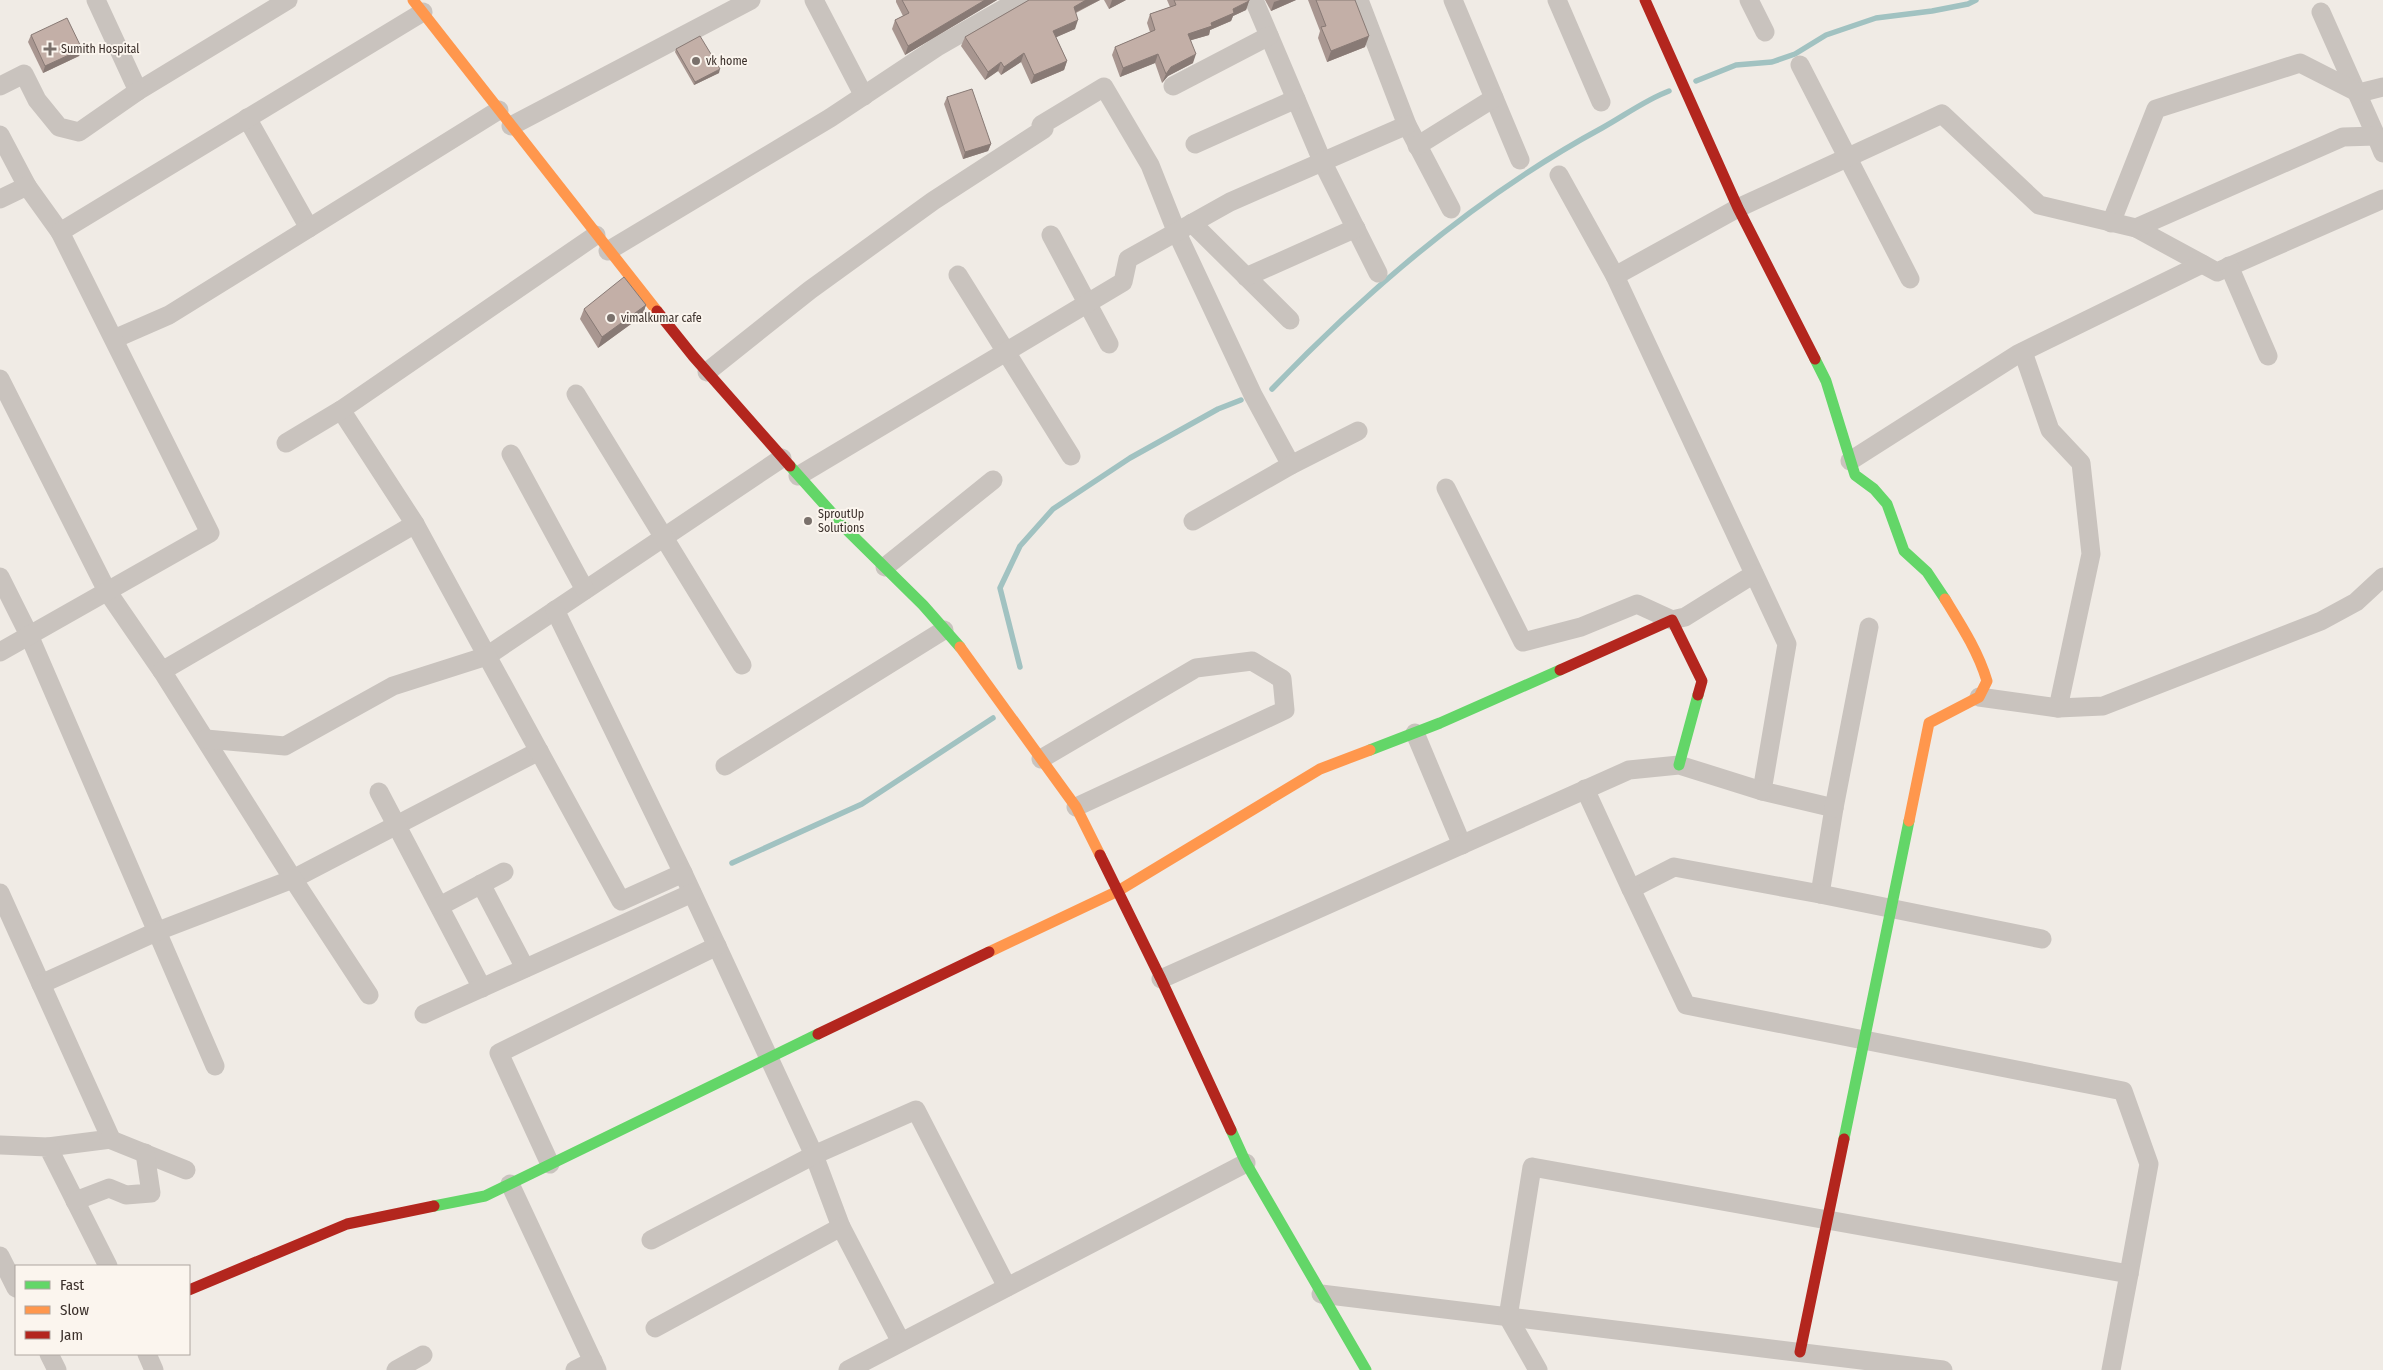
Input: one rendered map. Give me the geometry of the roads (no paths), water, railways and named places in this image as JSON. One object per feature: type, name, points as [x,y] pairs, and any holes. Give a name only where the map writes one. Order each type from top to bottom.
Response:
[{"type":"street","points":[[96,0],[138,91]]},
{"type":"street","points":[[511,126],[751,0]]},
{"type":"street","points":[[814,0],[864,96]]},
{"type":"street","points":[[608,251],[864,96],[937,47],[1019,0]]},
{"type":"street","points":[[1254,0],[1323,163],[1378,273]]},
{"type":"street","points":[[1359,0],[1416,146],[1450,208]]},
{"type":"street","points":[[1453,0],[1520,160]]},
{"type":"street","points":[[1557,0],[1602,102]]},
{"type":"street","points":[[1645,0],[1738,208],[1826,381],[1855,475],[1874,489],[1887,504],[1904,551],[1927,572],[1965,631],[1982,664],[1987,681],[1979,698]]},
{"type":"street","points":[[1749,0],[1765,32]]},
{"type":"street","points":[[0,86],[24,74],[37,100],[59,127],[79,132],[138,91],[277,3]]},
{"type":"street","points":[[60,232],[246,118],[420,4],[608,251],[707,372],[798,476],[966,654],[1076,807],[1161,979],[1246,1163],[1366,1370]]},
{"type":"street","points":[[2321,12],[2380,145]]},
{"type":"street","points":[[1173,86],[1269,36]]},
{"type":"street","points":[[2111,223],[2156,109],[2300,63],[2358,93],[2383,87]]},
{"type":"street","points":[[1800,64],[1910,279]]},
{"type":"street","points":[[707,372],[810,290],[933,201],[1044,129],[1041,125],[1104,87],[1185,228],[1253,395],[1291,465]]},
{"type":"street","points":[[1416,146],[1494,98]]},
{"type":"street","points":[[1195,144],[1296,99]]},
{"type":"street","points":[[114,339],[169,315],[499,110]]},
{"type":"street","points":[[1615,276],[1738,208],[1847,156],[1942,114],[2039,205],[2136,228],[2217,272],[2383,200]]},
{"type":"street","points":[[246,118],[309,228]]},
{"type":"street","points":[[798,476],[1123,282],[1128,259],[1230,202],[1407,125]]},
{"type":"street","points":[[0,135],[27,186],[60,232],[210,533],[0,652]]},
{"type":"street","points":[[2136,228],[2342,137],[2380,145]]},
{"type":"street","points":[[1559,175],[1615,276],[1787,644],[1762,791]]},
{"type":"street","points":[[0,199],[27,186]]},
{"type":"street","points":[[1185,228],[1246,277],[1290,320]]},
{"type":"street","points":[[1246,277],[1356,228]]},
{"type":"street","points":[[286,442],[341,410],[596,235]]},
{"type":"street","points":[[1051,235],[1108,344]]},
{"type":"street","points":[[1850,460],[2023,352],[2202,264]]},
{"type":"street","points":[[2229,266],[2268,356]]},
{"type":"street","points":[[958,275],[1071,456]]},
{"type":"street","points":[[2023,352],[2050,430],[2081,463],[2091,554],[2058,708]]},
{"type":"street","points":[[0,379],[107,591],[162,671],[293,879],[369,995]]},
{"type":"street","points":[[576,394],[742,665]]},
{"type":"street","points":[[341,410],[415,524],[621,900],[683,872]]},
{"type":"street","points":[[1193,521],[1291,465],[1358,431]]},
{"type":"street","points":[[510,454],[585,590]]},
{"type":"street","points":[[206,739],[285,746],[393,686],[487,656],[782,458]]},
{"type":"street","points":[[884,567],[993,480]]},
{"type":"street","points":[[1446,488],[1523,642],[1581,627],[1637,604],[1672,620],[1702,681],[1678,765]]},
{"type":"street","points":[[162,671],[415,524]]},
{"type":"street","points":[[190,1290],[347,1224],[485,1196],[770,1057],[1118,891],[1320,769],[1415,733],[1672,620],[1685,617],[1754,574]]},
{"type":"street","points":[[0,577],[29,635],[215,1066]]},
{"type":"street","points":[[1800,1352],[1890,909],[1930,723],[1979,698],[2058,708],[2103,706],[2321,622],[2356,602],[2383,577]]},
{"type":"street","points":[[555,610],[683,872],[770,1057],[814,1155],[841,1227],[901,1342]]},
{"type":"street","points":[[1820,894],[1868,628]]},
{"type":"street","points":[[725,766],[944,630]]},
{"type":"street","points":[[1041,759],[1196,668],[1252,661],[1282,679],[1285,710],[1076,807]]},
{"type":"street","points":[[1415,733],[1462,845]]},
{"type":"street","points":[[41,984],[158,931],[293,879],[539,751]]},
{"type":"street","points":[[1161,979],[1630,770],[1678,765],[1762,791],[1834,808]]},
{"type":"street","points":[[1585,789],[1686,1005],[2123,1091],[2148,1164],[2111,1370]]},
{"type":"street","points":[[379,792],[482,988]]},
{"type":"street","points":[[1631,889],[1674,867],[1820,894],[2042,939]]},
{"type":"street","points":[[440,906],[504,872]]},
{"type":"street","points":[[481,884],[525,968]]},
{"type":"street","points":[[424,1014],[692,892]]},
{"type":"street","points":[[0,894],[109,1139]]},
{"type":"street","points":[[550,1164],[499,1053],[717,946]]},
{"type":"street","points":[[651,1240],[814,1155],[916,1110],[1007,1287]]},
{"type":"street","points":[[1,1146],[48,1148],[109,1139],[186,1170]]},
{"type":"street","points":[[48,1148],[107,1265]]},
{"type":"street","points":[[75,1201],[109,1188],[126,1195],[151,1193],[145,1153]]},
{"type":"street","points":[[848,1370],[1246,1163]]},
{"type":"street","points":[[1538,1370],[1508,1317],[1532,1167],[2129,1274]]},
{"type":"street","points":[[510,1184],[595,1365],[575,1370]]},
{"type":"street","points":[[655,1328],[841,1227]]},
{"type":"street","points":[[0,1256],[15,1286]]},
{"type":"street","points":[[1321,1294],[1800,1352],[1886,1366],[1943,1370]]},
{"type":"street","points":[[50,1355],[57,1370]]},
{"type":"street","points":[[147,1355],[154,1370]]},
{"type":"street","points":[[396,1370],[423,1355]]},
{"type":"waterway","points":[[1696,81],[1736,65],[1772,62],[1795,54],[1826,35],[1876,18],[1932,11],[1968,4],[1976,0]]},
{"type":"waterway","points":[[1272,389],[1347,315],[1386,280],[1469,213],[1556,154],[1643,103],[1669,91]]},
{"type":"waterway","points":[[1020,667],[1000,588],[1020,546],[1053,509],[1130,458],[1218,409],[1241,400]]},
{"type":"waterway","points":[[732,863],[862,804],[993,718]]},
{"type":"place","name":"Sumith Hospital","points":[[50,49]]},
{"type":"place","name":"vk home","points":[[696,61]]},
{"type":"place","name":"vimalkumar cafe","points":[[611,318]]},
{"type":"place","name":"SproutUp Solutions","points":[[808,521]]}]
